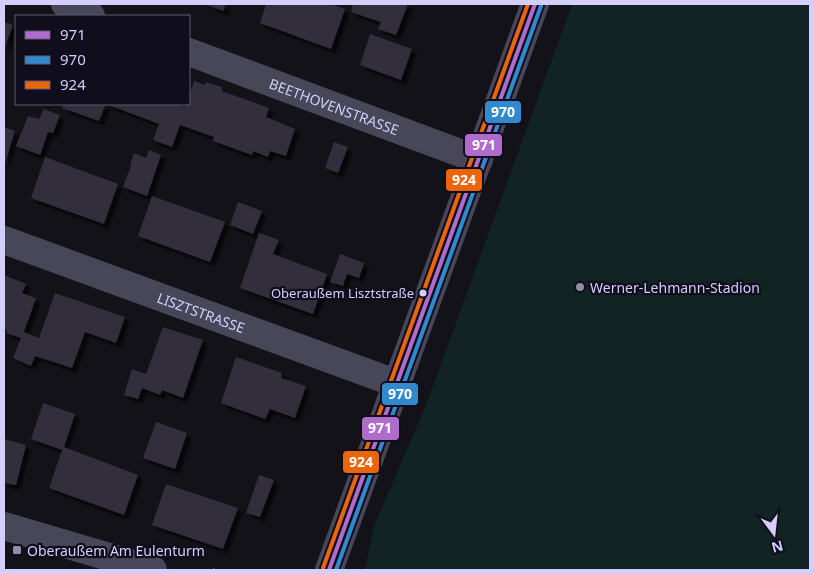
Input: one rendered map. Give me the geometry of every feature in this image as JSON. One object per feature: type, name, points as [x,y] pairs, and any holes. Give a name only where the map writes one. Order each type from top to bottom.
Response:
[{"type":"street","points":[[65,4],[89,15]]},
{"type":"street","points":[[329,570],[535,4]]},
{"type":"street","name":"BEETHOVENSTRASSE","points":[[190,52],[479,160]]},
{"type":"street","name":"LISZTSTRASSE","points":[[4,240],[398,384]]},
{"type":"street","points":[[4,526],[153,570]]},
{"type":"shaded area","points":[[572,4],[810,4],[810,570],[365,570],[374,526],[426,405]]},
{"type":"building","points":[[205,4],[226,4],[223,11]]},
{"type":"building","points":[[266,4],[331,4],[345,9],[331,49],[260,23]]},
{"type":"building","points":[[353,4],[408,4],[396,35],[378,29],[381,22],[351,12]]},
{"type":"building","points":[[4,22],[13,25],[4,50]]},
{"type":"building","points":[[370,34],[412,49],[401,80],[360,65]]},
{"type":"building","points":[[194,81],[205,85],[206,82],[222,87],[222,91],[269,108],[266,117],[295,129],[286,156],[270,151],[268,157],[253,151],[252,155],[213,141],[214,137],[180,125],[172,147],[153,140],[159,124],[109,105],[179,105],[185,107],[186,105],[190,105],[190,93]]},
{"type":"building","points":[[64,105],[106,105],[99,121],[62,108]]},
{"type":"building","points":[[44,109],[60,115],[53,133],[48,132],[40,155],[16,146],[28,116],[39,119]]},
{"type":"building","points":[[4,127],[15,131],[4,167]]},
{"type":"building","points":[[334,142],[348,147],[338,173],[325,168]]},
{"type":"building","points":[[149,150],[161,155],[147,196],[123,187],[134,153],[146,158]]},
{"type":"building","points":[[45,157],[118,184],[104,224],[31,198]]},
{"type":"building","points":[[152,196],[225,222],[210,262],[138,236]]},
{"type":"building","points":[[238,202],[262,211],[253,234],[230,225]]},
{"type":"building","points":[[259,233],[279,240],[273,254],[327,274],[313,314],[240,288]]},
{"type":"building","points":[[340,254],[364,263],[359,278],[347,274],[343,286],[330,282]]},
{"type":"building","points":[[4,275],[26,284],[22,293],[36,298],[24,332],[39,338],[55,293],[125,317],[116,343],[85,332],[72,368],[35,356],[31,366],[13,358],[21,338],[6,333],[7,330],[4,329]]},
{"type":"building","points":[[163,327],[203,340],[183,398],[162,390],[160,395],[142,388],[138,399],[124,395],[132,369],[146,374]]},
{"type":"building","points":[[236,357],[282,373],[281,378],[306,386],[295,418],[270,409],[265,419],[221,403]]},
{"type":"building","points":[[43,403],[75,414],[64,447],[138,475],[124,515],[49,488],[62,450],[31,439]]},
{"type":"building","points":[[156,422],[187,433],[175,469],[143,458]]},
{"type":"building","points":[[4,439],[26,445],[16,485],[4,483]]},
{"type":"building","points":[[259,475],[274,480],[260,517],[246,513]]},
{"type":"building","points":[[166,484],[238,508],[223,549],[152,525]]},
{"type":"transit line","name":"924","points":[[323,568],[528,4]]},
{"type":"transit line","name":"971","points":[[329,570],[535,4]]},
{"type":"transit line","name":"970","points":[[336,570],[541,6]]},
{"type":"place","name":"Werner-Lehmann-Stadion","points":[[580,287]]},
{"type":"place","name":"Oberaußem Lisztstraße","points":[[423,293]]},
{"type":"place","name":"Oberaußem Am Eulenturm","points":[[17,550]]}]
